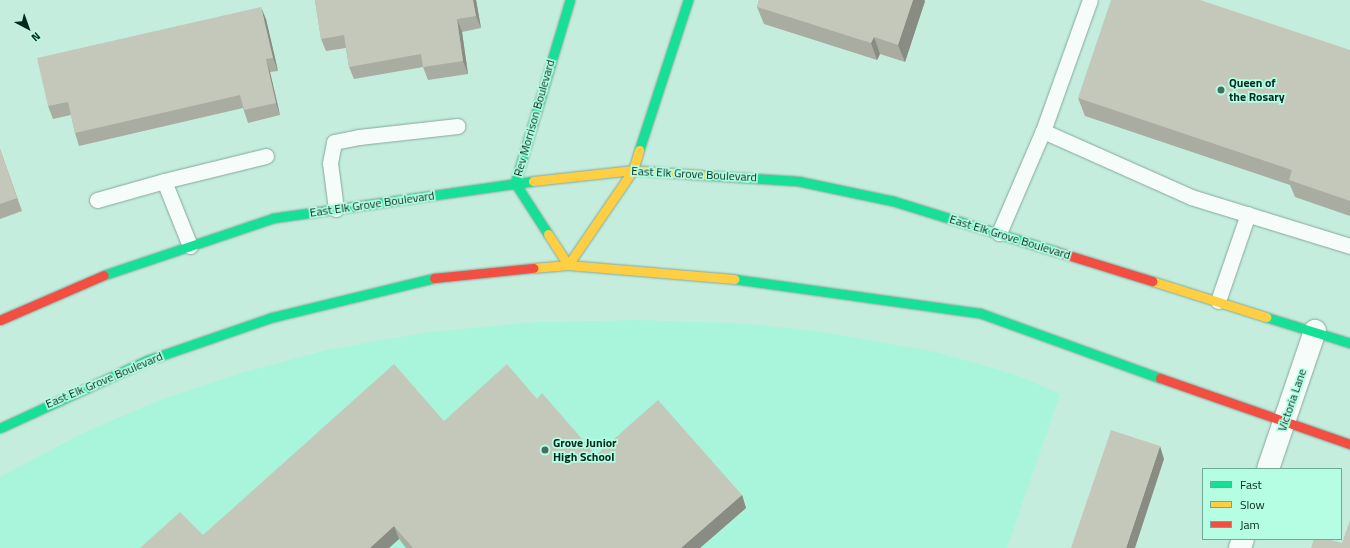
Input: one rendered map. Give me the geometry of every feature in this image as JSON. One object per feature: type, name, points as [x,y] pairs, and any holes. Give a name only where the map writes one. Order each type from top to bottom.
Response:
[{"type":"street","name":"Rev Morrison Boulevard","points":[[568,265],[515,183],[570,0]]},
{"type":"street","points":[[568,265],[633,170],[688,0]]},
{"type":"street","name":"East Elk Grove Boulevard","points":[[0,320],[94,279],[273,218],[515,183],[633,170],[798,181],[893,201],[1316,331],[1350,343]]},
{"type":"street","name":"East Elk Grove Boulevard","points":[[0,428],[148,360],[274,317],[426,280],[568,265],[763,281],[980,313],[1284,423],[1350,444]]},
{"type":"street","name":"Victoria Lane","points":[[1268,468],[1316,331]]},
{"type":"lane","points":[[999,234],[1043,131],[1090,0]]},
{"type":"lane","points":[[336,209],[330,163],[334,142],[359,136],[457,126]]},
{"type":"lane","points":[[1043,131],[1191,197],[1350,246]]},
{"type":"lane","points":[[97,200],[164,181],[266,156]]},
{"type":"lane","points":[[164,181],[190,246]]},
{"type":"lane","points":[[1218,301],[1248,214]]},
{"type":"shaded area","name":"Grove Junior High School","points":[[640,320],[732,323],[812,330],[936,352],[1017,375],[1060,394],[1007,548],[0,548],[0,477],[83,433],[157,401],[241,373],[331,349],[429,332],[536,322]]},
{"type":"building","points":[[315,0],[473,0],[476,16],[457,19],[463,61],[423,67],[421,54],[349,67],[344,35],[321,39]]},
{"type":"building","points":[[759,0],[913,0],[898,45],[874,37],[871,43],[757,7]]},
{"type":"building","name":"Queen of the Rosary","points":[[1111,0],[1200,0],[1350,50],[1350,201],[1289,180],[1292,170],[1078,98]]},
{"type":"building","points":[[261,7],[273,58],[266,59],[276,103],[244,110],[240,95],[75,133],[68,102],[48,106],[37,58]]},
{"type":"building","points":[[0,149],[17,198],[0,204]]},
{"type":"building","points":[[394,364],[444,421],[507,364],[537,399],[542,393],[596,455],[658,400],[742,495],[681,548],[413,548],[394,526],[370,548],[140,548],[180,512],[203,535]]},
{"type":"building","points":[[1111,430],[1160,446],[1126,548],[1071,548]]},
{"type":"building","points":[[1350,520],[1350,548],[1311,548],[1314,540],[1332,540],[1342,543]]},
{"type":"traffic: fast","points":[[548,234],[515,183],[570,0]]},
{"type":"traffic: fast","points":[[639,150],[688,0]]},
{"type":"traffic: fast","points":[[702,175],[798,181],[893,201],[1055,251]]},
{"type":"traffic: fast","points":[[104,275],[273,218],[533,181]]},
{"type":"traffic: fast","points":[[0,428],[148,360],[273,317],[434,278]]},
{"type":"traffic: fast","points":[[734,279],[980,313],[1160,378]]},
{"type":"traffic: fast","points":[[1266,317],[1350,343]]},
{"type":"traffic: slow","points":[[548,234],[568,265],[633,170],[639,150]]},
{"type":"traffic: slow","points":[[533,181],[633,170],[702,175]]},
{"type":"traffic: slow","points":[[533,268],[568,265],[734,279]]},
{"type":"traffic: slow","points":[[1152,281],[1266,317]]},
{"type":"traffic: jam","points":[[1055,251],[1152,281]]},
{"type":"traffic: jam","points":[[434,278],[533,268]]},
{"type":"traffic: jam","points":[[0,320],[104,275]]},
{"type":"traffic: jam","points":[[1160,378],[1350,444]]},
{"type":"place","name":"Queen of the Rosary","points":[[1221,90]]},
{"type":"place","name":"Grove Junior High School","points":[[545,450]]}]
